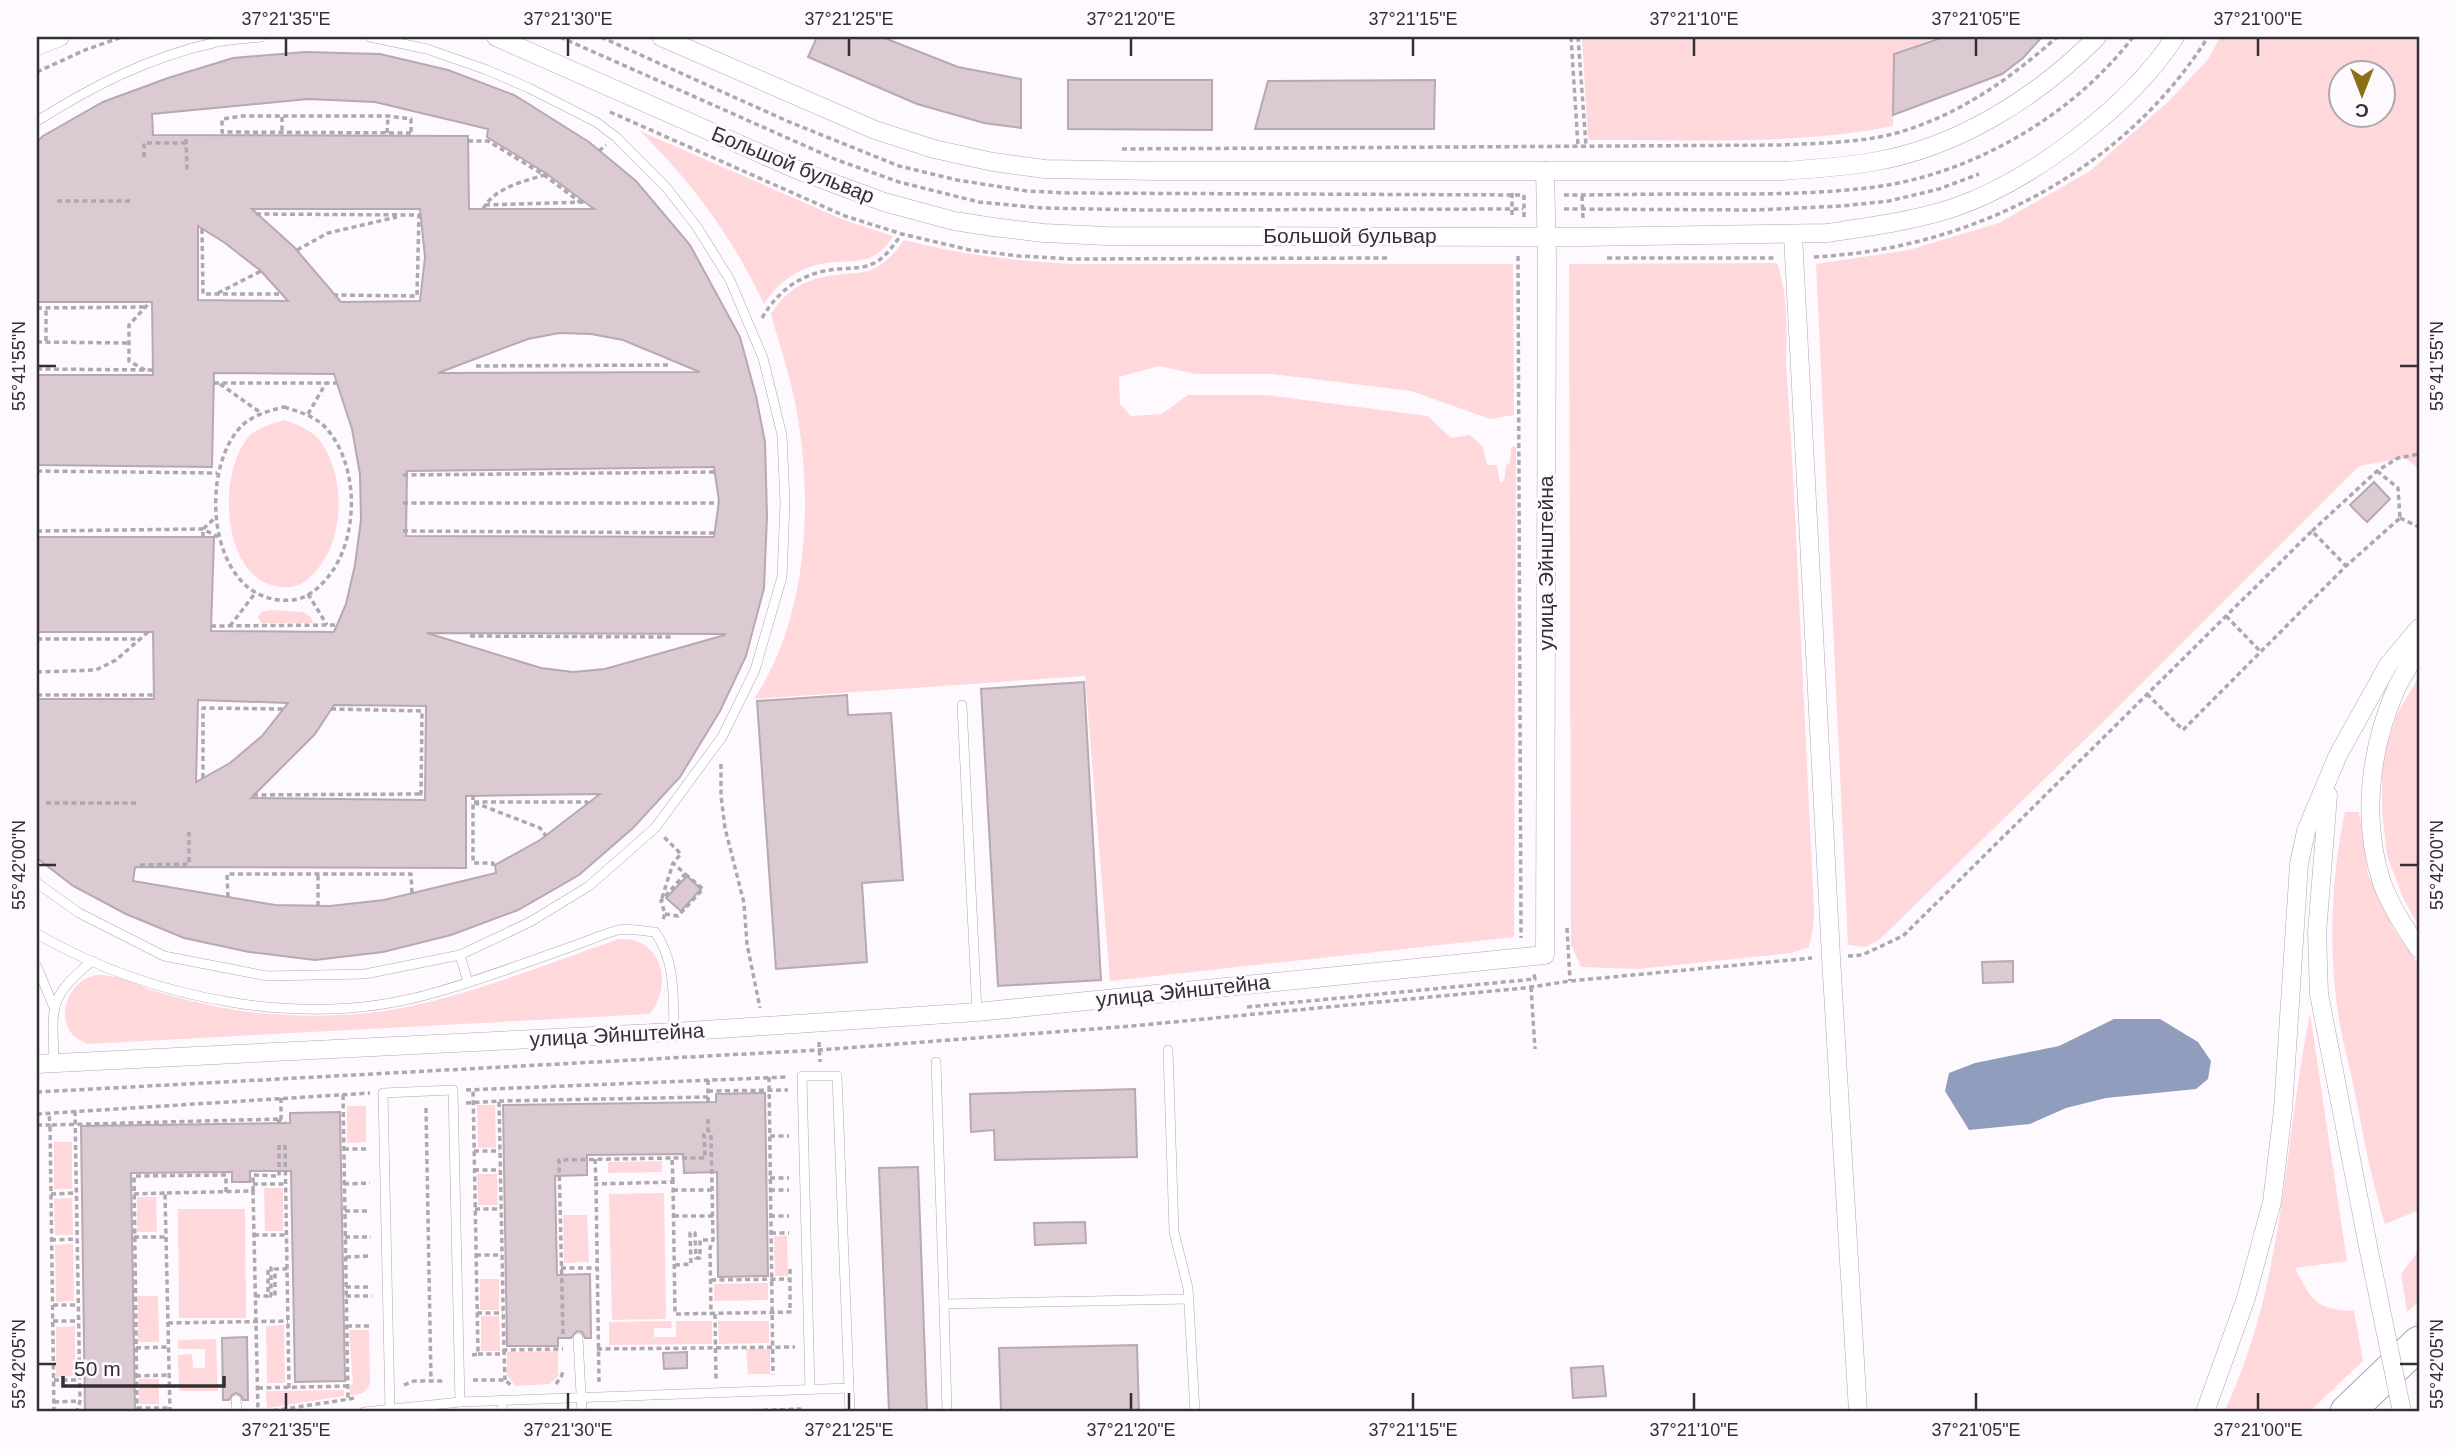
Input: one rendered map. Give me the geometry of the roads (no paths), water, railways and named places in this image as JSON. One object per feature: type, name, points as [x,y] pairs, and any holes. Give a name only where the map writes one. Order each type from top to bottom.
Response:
[{"type":"highway","points":[[2347,1412],[2419,1343]]},
{"type":"street","points":[[37,46],[60,37]]},
{"type":"street","name":"Большой бульвар","points":[[496,37],[800,171],[884,202],[954,221],[1044,233],[1107,236],[1793,235],[1866,228],[1955,207],[2038,166],[2123,100],[2164,54],[2175,37]]},
{"type":"street","points":[[661,37],[695,44],[875,131],[933,149],[993,162],[1045,169],[1545,171],[1782,171],[1874,162],[1918,151],[1964,132],[2017,103],[2070,65],[2097,37]]},
{"type":"street","name":"улица Эйнштейна","points":[[45,1064],[674,1032],[976,1012],[1545,955],[1545,171]]},
{"type":"street","points":[[1793,235],[1858,1412]]},
{"type":"street","points":[[2205,1412],[2246,1298],[2272,1202],[2283,1110],[2299,864],[2306,831],[2338,755],[2382,675],[2419,628]]},
{"type":"street","points":[[2419,650],[2398,684],[2385,715],[2371,783],[2371,823],[2382,883],[2399,919],[2419,948]]},
{"type":"street","points":[[2330,777],[2318,911],[2319,994],[2402,1412]]},
{"type":"lane","points":[[37,121],[80,94],[153,60],[214,43],[261,37]]},
{"type":"lane","points":[[37,883],[79,913],[164,956],[267,976],[365,974],[460,955],[530,922],[589,886],[655,828],[722,737],[755,670],[782,577],[785,503],[782,435],[763,358],[730,280],[697,227],[666,187],[596,121],[487,70],[427,49],[370,37]]},
{"type":"lane","points":[[961,705],[976,1012]]},
{"type":"lane","points":[[37,934],[92,961],[166,987],[210,998],[301,1008],[387,1003],[436,993],[620,930],[655,932],[668,953],[672,976],[674,1032]]},
{"type":"lane","points":[[460,955],[468,982]]},
{"type":"lane","points":[[45,1064],[53,1005],[69,980],[92,961]]},
{"type":"lane","points":[[37,967],[53,1005]]},
{"type":"lane","points":[[1168,1050],[1174,1232],[1188,1299],[1195,1412]]},
{"type":"lane","points":[[936,1062],[947,1412]]},
{"type":"lane","points":[[810,1389],[802,1076],[837,1076],[850,1412]]},
{"type":"lane","points":[[390,1409],[383,1093],[453,1090],[460,1402]]},
{"type":"lane","points":[[944,1304],[1188,1299]]},
{"type":"lane","points":[[578,1338],[582,1412]]},
{"type":"lane","points":[[364,1412],[460,1402],[849,1388]]},
{"type":"lane","points":[[502,1400],[502,1412]]},
{"type":"lane","points":[[236,1401],[237,1412]]},
{"type":"water","points":[[2114,1019],[2160,1019],[2198,1042],[2211,1061],[2208,1079],[2196,1089],[2106,1098],[2066,1108],[2030,1124],[1969,1130],[1945,1091],[1949,1073],[1975,1063],[2059,1046]]}]
